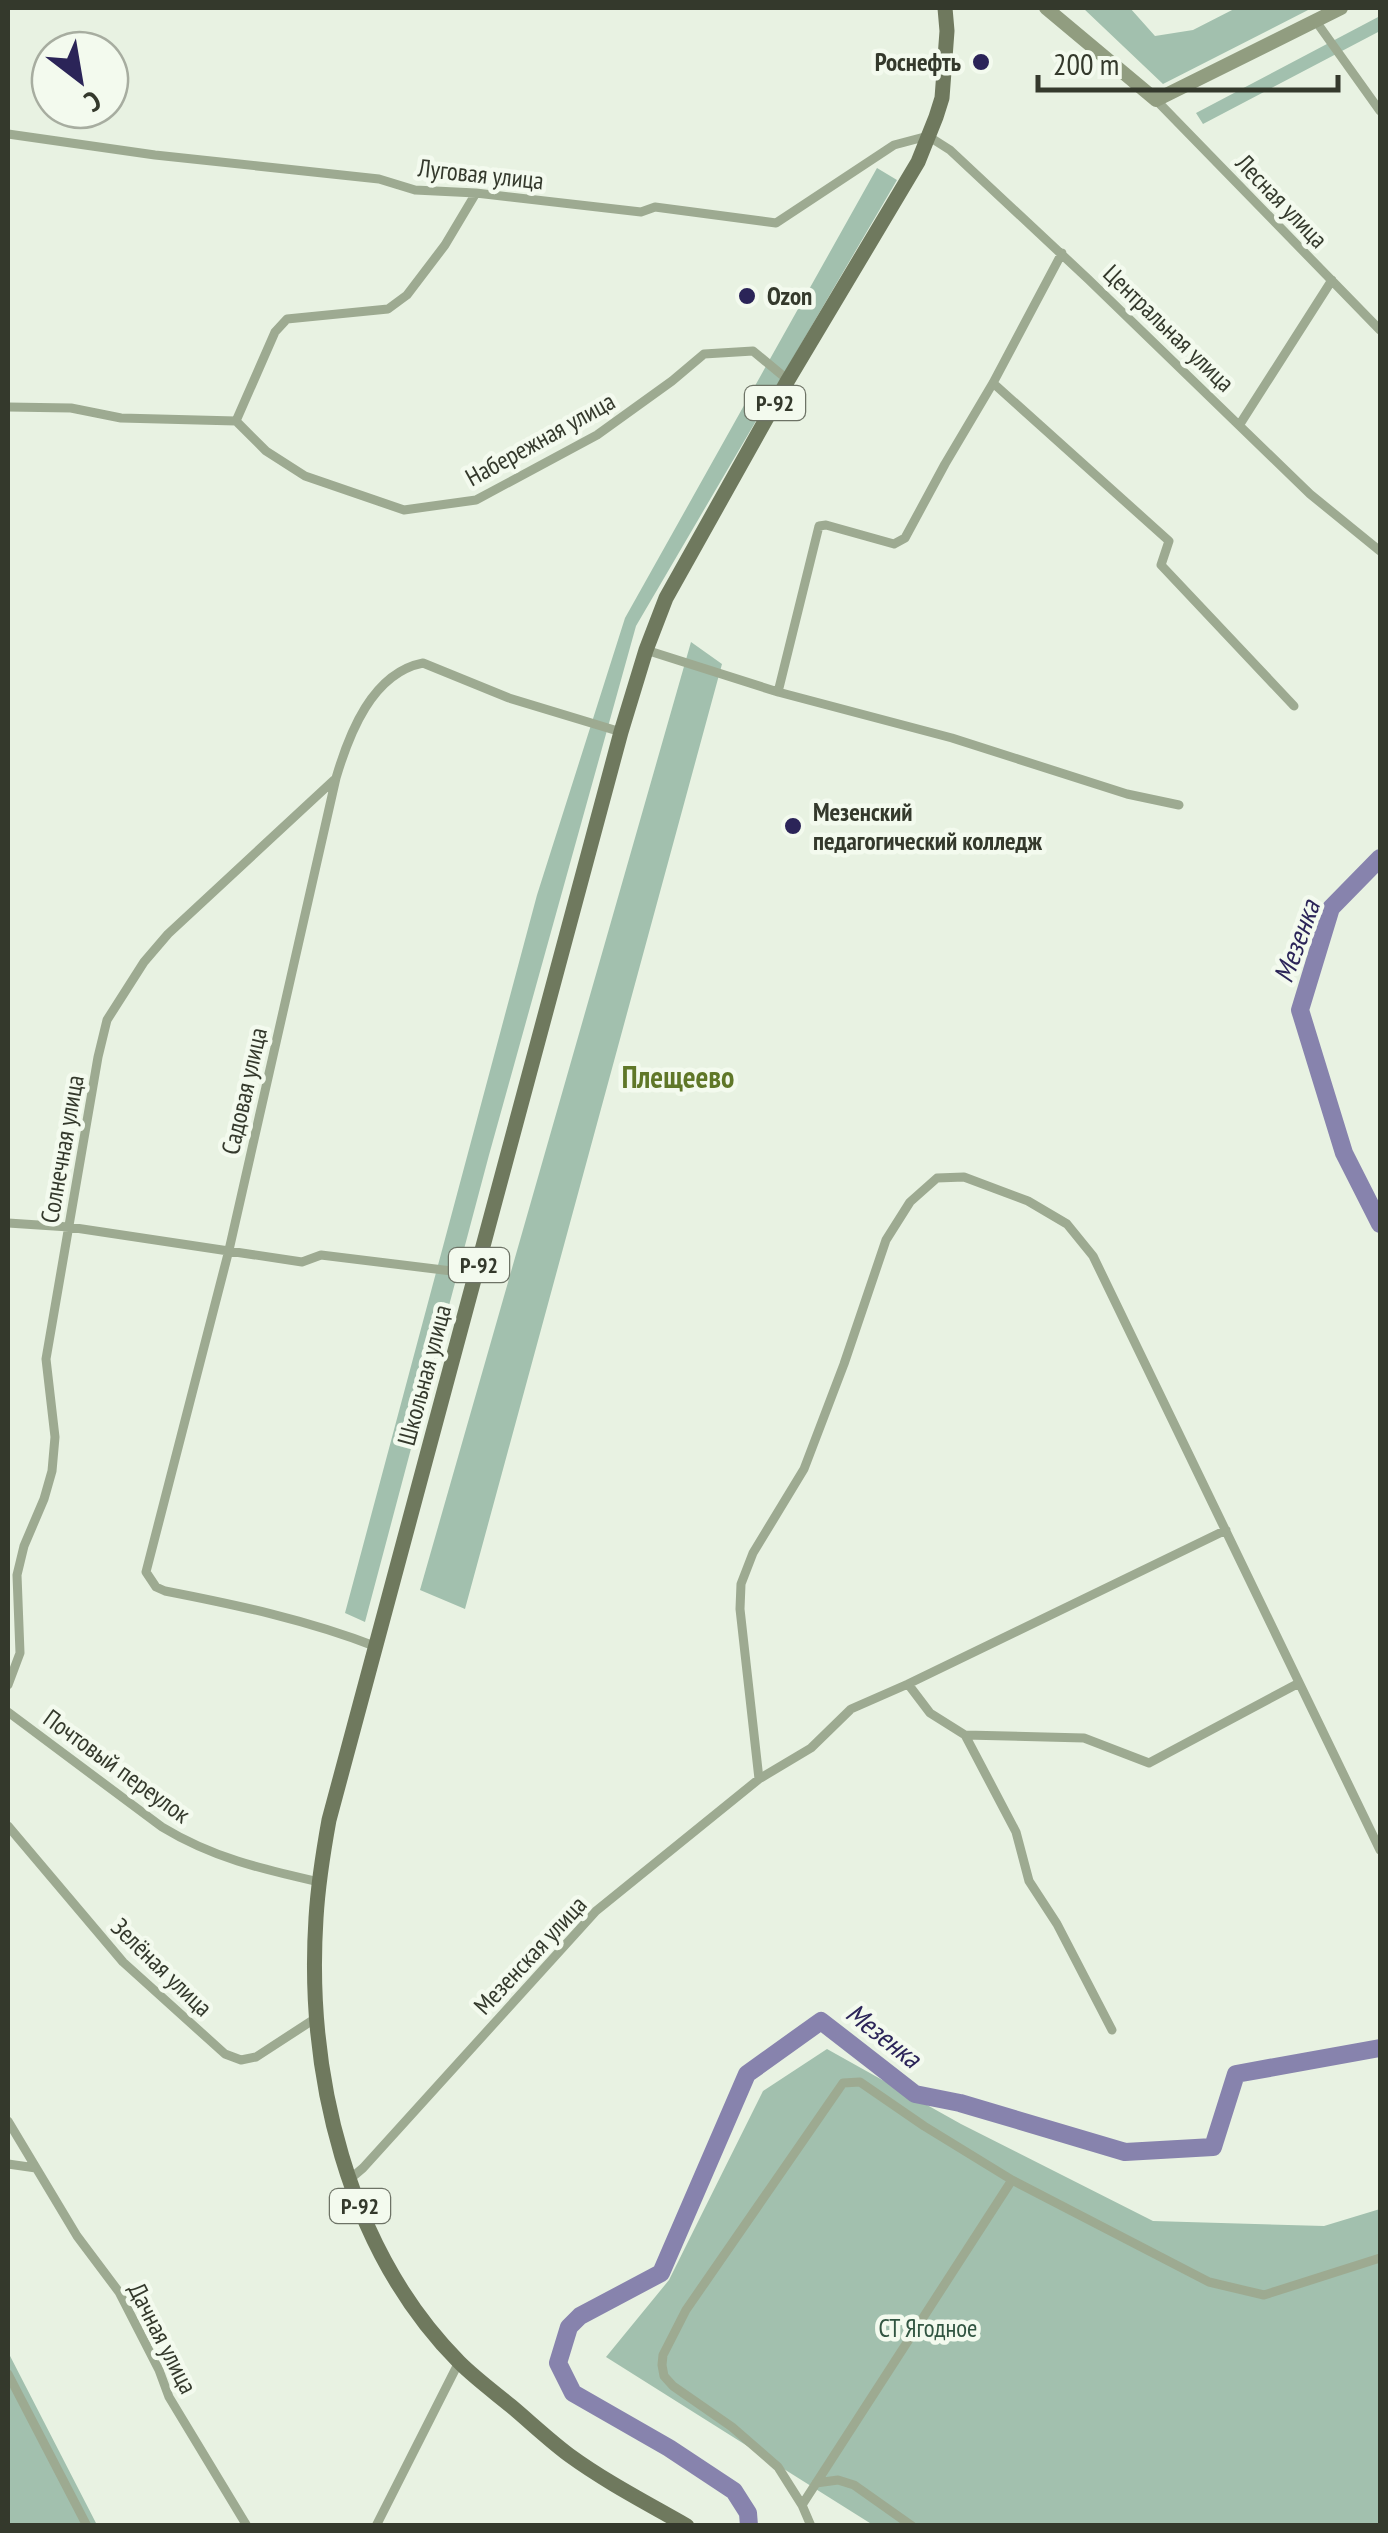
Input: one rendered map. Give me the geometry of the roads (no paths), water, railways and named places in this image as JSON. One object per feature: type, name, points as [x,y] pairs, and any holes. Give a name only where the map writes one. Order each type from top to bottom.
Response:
[{"type":"main road","name":"Р-92","points":[[646,650],[666,598],[788,380],[918,162],[942,98],[945,8]]},
{"type":"main road","name":"Школьная улица","points":[[319,1882],[328,1820],[646,650]]},
{"type":"main road","name":"Р-92","points":[[319,1882],[316,2018],[331,2117],[363,2214],[389,2268],[459,2362],[569,2454],[686,2526]]},
{"type":"street","points":[[1046,8],[1156,100],[1341,8]]},
{"type":"street","points":[[1315,20],[1380,111]]},
{"type":"street","name":"Лесная улица","points":[[1156,100],[1380,330]]},
{"type":"street","name":"Луговая улица","points":[[8,134],[154,155],[379,179],[414,190],[641,212],[654,207],[776,222],[894,145],[928,136]]},
{"type":"street","name":"Центральная улица","points":[[928,136],[950,150],[1062,254],[1310,494],[1380,551]]},
{"type":"street","points":[[8,407],[71,408],[120,418],[236,420],[275,332],[287,319],[388,309],[407,294],[434,260],[476,193]]},
{"type":"street","points":[[778,692],[819,526],[894,544],[905,538],[1062,254]]},
{"type":"street","points":[[1240,424],[1332,280]]},
{"type":"street","name":"Набережная улица","points":[[236,420],[266,451],[305,476],[404,510],[476,500],[597,436],[704,354],[753,351],[788,380]]},
{"type":"street","points":[[993,383],[1169,541],[1160,565],[1294,706]]},
{"type":"street","points":[[646,650],[778,692],[952,738],[1127,794],[1179,805]]},
{"type":"street","name":"Садовая улица","points":[[377,1646],[260,1609],[166,1591],[156,1586],[146,1572],[229,1250],[336,778],[356,722],[396,673],[423,663],[509,698],[621,732]]},
{"type":"street","name":"Солнечная улица","points":[[8,1685],[20,1653],[17,1574],[52,1471],[54,1437],[46,1360],[107,1020],[144,962],[168,934],[336,778]]},
{"type":"street","points":[[759,1779],[740,1609],[741,1584],[753,1553],[804,1468],[886,1240],[910,1202],[936,1178],[964,1177],[1028,1201],[1067,1224],[1093,1256],[1380,1850]]},
{"type":"street","points":[[8,1224],[70,1227],[302,1262],[322,1254],[476,1274]]},
{"type":"street","name":"Мезенская улица","points":[[350,2179],[596,1911],[759,1779],[811,1748],[851,1709],[1226,1530]]},
{"type":"street","points":[[908,1684],[930,1712],[966,1734],[1084,1738],[1149,1763],[1300,1683]]},
{"type":"street","name":"Почтовый переулок","points":[[8,1712],[188,1843],[220,1857],[319,1882]]},
{"type":"street","points":[[966,1734],[1016,1832],[1029,1881],[1057,1924],[1112,2030]]},
{"type":"street","name":"Зелёная улица","points":[[8,1826],[123,1962],[225,2054],[240,2060],[256,2057],[316,2018]]},
{"type":"street","points":[[811,2526],[778,2467],[732,2428],[672,2386],[662,2365],[663,2355],[686,2310],[843,2082],[860,2082],[1012,2180],[1209,2282],[1264,2295],[1380,2258]]},
{"type":"street","name":"Дачная улица","points":[[8,2121],[76,2236],[119,2292],[169,2397],[247,2526]]},
{"type":"street","points":[[8,2164],[36,2168]]},
{"type":"street","points":[[802,2505],[1012,2180]]},
{"type":"street","points":[[376,2526],[459,2362]]},
{"type":"street","points":[[8,2374],[87,2526]]},
{"type":"street","points":[[816,2483],[838,2480],[854,2485],[912,2526]]},
{"type":"waterway","name":"Мезенка","points":[[1380,858],[1331,908],[1300,1010],[1344,1153],[1380,1224]]},
{"type":"waterway","name":"Мезенка","points":[[749,2526],[748,2513],[734,2491],[573,2393],[558,2363],[569,2327],[580,2316],[661,2273],[747,2074],[821,2021],[915,2094],[960,2103],[1125,2152],[1213,2147],[1236,2074],[1380,2048]]},
{"type":"place","name":"Роснефть","points":[[981,62]]},
{"type":"place","name":"Ozon","points":[[747,296]]},
{"type":"place","name":"Мезенский педагогический колледж","points":[[793,826]]},
{"type":"district","name":"Плещеево","points":[[678,1076]]},
{"type":"park label","name":"СТ Ягодное","points":[[928,2328]]}]
